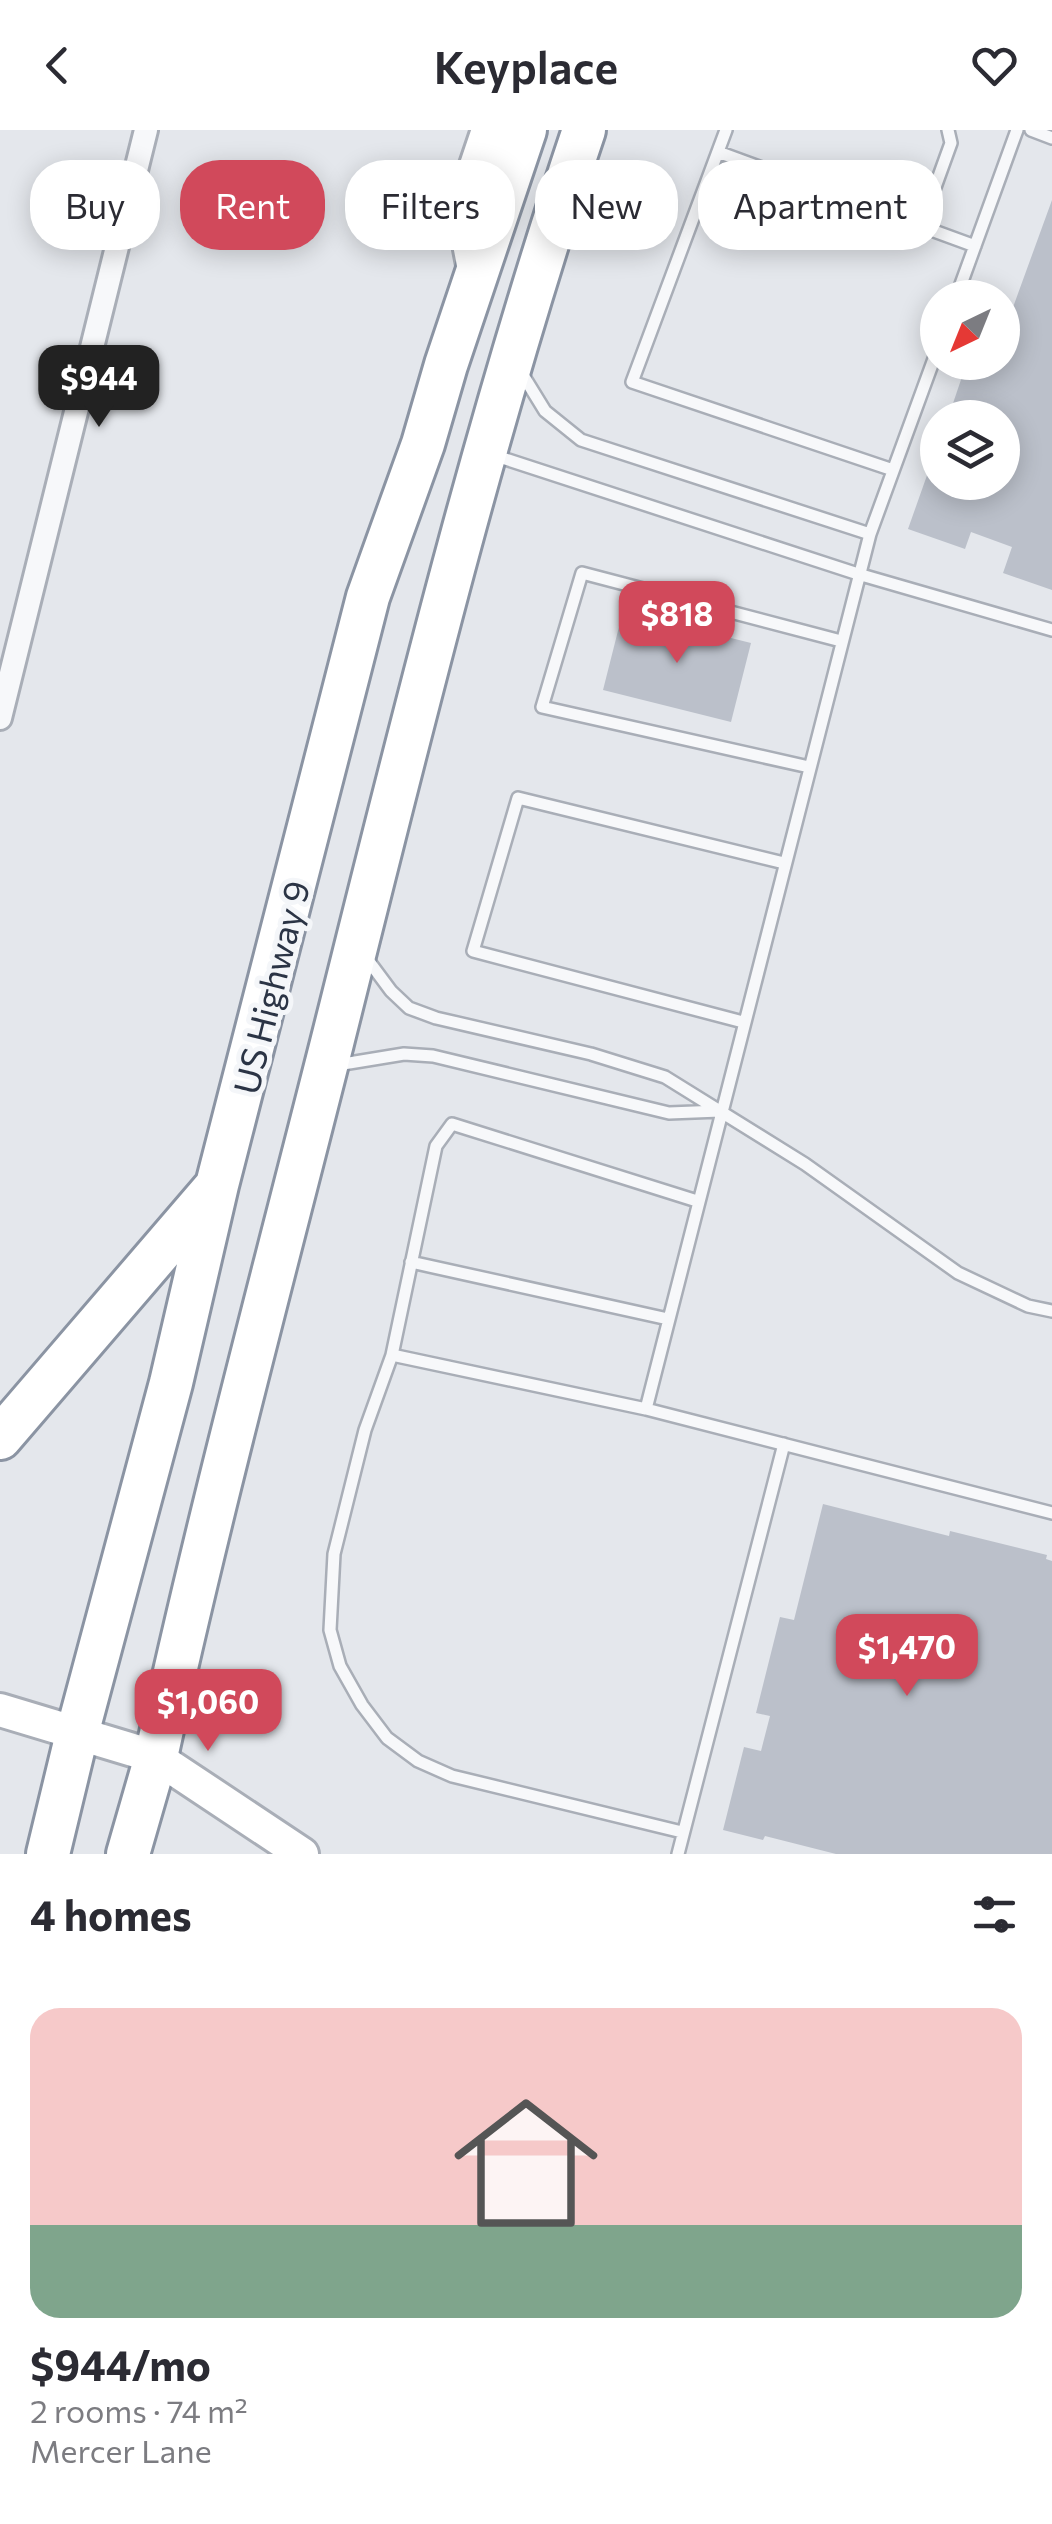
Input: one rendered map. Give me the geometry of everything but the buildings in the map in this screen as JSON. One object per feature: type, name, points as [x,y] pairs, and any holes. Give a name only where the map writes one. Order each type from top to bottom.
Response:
[{"type":"highway","name":"US Highway 9","points":[[48,1854],[368,597],[424,444],[525,130]]},
{"type":"highway","name":"US Highway 9","points":[[128,1854],[156,1757],[356,945],[484,452],[584,130]]},
{"type":"highway","points":[[0,1438],[218,1186]]},
{"type":"street","points":[[0,718],[146,130]]},
{"type":"street","points":[[475,278],[462,207],[488,130]]},
{"type":"street","points":[[0,1710],[156,1757],[302,1854]]},
{"type":"lane","points":[[726,130],[632,382],[893,470]]},
{"type":"lane","points":[[943,165],[951,143],[948,130]]},
{"type":"lane","points":[[963,280],[1017,130]]},
{"type":"lane","points":[[1031,130],[1052,138]]},
{"type":"lane","points":[[718,152],[740,160]]},
{"type":"lane","points":[[943,234],[975,246]]},
{"type":"lane","points":[[511,356],[545,411],[582,440],[870,534]]},
{"type":"lane","points":[[646,1409],[858,574],[926,380]]},
{"type":"lane","points":[[484,452],[858,574],[1052,630]]},
{"type":"lane","points":[[809,767],[542,707],[582,573],[841,641]]},
{"type":"lane","points":[[743,1022],[473,951],[518,798],[784,863]]},
{"type":"lane","points":[[356,945],[409,1008],[436,1018],[591,1054],[664,1077],[804,1164],[958,1273],[1028,1306],[1052,1311]]},
{"type":"lane","points":[[326,1067],[404,1054],[432,1056],[669,1114],[720,1111]]},
{"type":"lane","points":[[682,1832],[452,1776],[418,1761],[387,1738],[362,1705],[340,1666],[330,1630],[334,1554],[365,1430],[392,1355],[436,1146],[452,1124],[697,1201]]},
{"type":"lane","points":[[412,1262],[668,1319]]},
{"type":"lane","points":[[392,1355],[646,1409],[1052,1513]]},
{"type":"lane","points":[[678,1854],[784,1444]]}]
